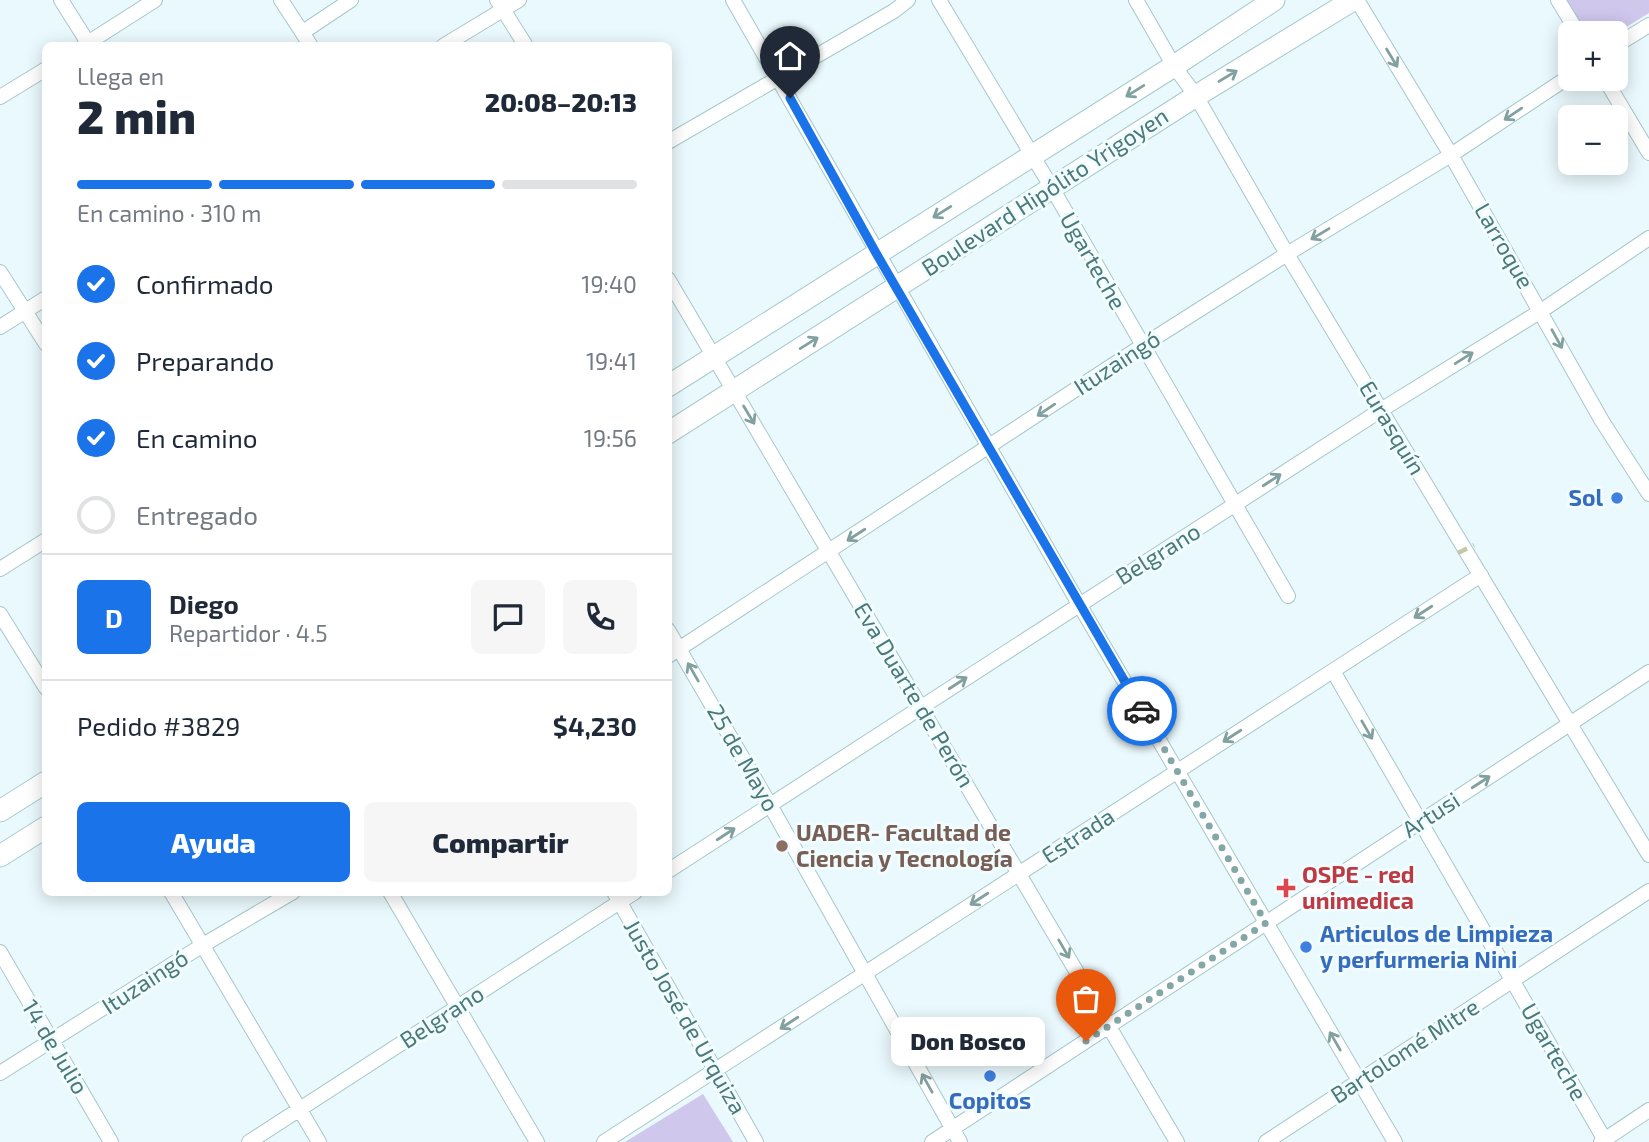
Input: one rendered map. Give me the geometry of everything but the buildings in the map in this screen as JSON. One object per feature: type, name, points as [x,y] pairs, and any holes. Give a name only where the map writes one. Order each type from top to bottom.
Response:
[{"type":"main road","name":"Boulevard Hipólito Yrigoyen","points":[[672,383],[1274,0]]},
{"type":"main road","name":"Boulevard Hipólito Yrigoyen","points":[[672,430],[1196,96],[1355,0]]},
{"type":"main road","points":[[0,811],[42,785]]},
{"type":"main road","points":[[0,856],[42,830]]},
{"type":"street","points":[[61,0],[85,42]]},
{"type":"street","points":[[92,42],[155,0]]},
{"type":"street","points":[[281,0],[309,42]]},
{"type":"street","points":[[303,32],[351,0]]},
{"type":"street","points":[[448,42],[500,4],[519,0]]},
{"type":"street","points":[[733,0],[1079,604],[1395,1142]]},
{"type":"street","points":[[672,140],[894,11],[908,0]]},
{"type":"street","name":"Ugarteche","points":[[939,0],[1052,188],[1288,596]]},
{"type":"street","name":"Eurasquín","points":[[1136,0],[1649,855]]},
{"type":"street","name":"Larroque","points":[[1355,0],[1451,155],[1602,421],[1649,494]]},
{"type":"street","points":[[1558,0],[1571,21]]},
{"type":"street","points":[[500,4],[524,42]]},
{"type":"street","points":[[1628,38],[1649,25]]},
{"type":"street","points":[[0,97],[42,71]]},
{"type":"street","name":"Ituzaingó","points":[[674,653],[1142,346],[1451,155],[1558,84]]},
{"type":"street","points":[[1612,91],[1649,153]]},
{"type":"street","name":"Belgrano","points":[[672,868],[1381,410],[1541,311],[1649,238]]},
{"type":"street","points":[[0,272],[42,338]]},
{"type":"street","name":"Eva Duarte de Perón","points":[[672,286],[1177,1142]]},
{"type":"street","points":[[0,327],[42,300]]},
{"type":"street","points":[[0,569],[42,543]]},
{"type":"street","name":"Estrada","points":[[604,1142],[1480,575]]},
{"type":"street","points":[[0,614],[42,682]]},
{"type":"street","name":"25 de Mayo","points":[[674,653],[770,805],[960,1142]]},
{"type":"street","name":"Ugarteche","points":[[1333,671],[1604,1141]]},
{"type":"street","name":"Artusi","points":[[932,1142],[1649,672]]},
{"type":"street","name":"Bartolomé Mitre","points":[[1266,1142],[1649,891]]},
{"type":"street","points":[[173,896],[319,1142]]},
{"type":"street","name":"Ituzaingó","points":[[0,1073],[202,945],[286,896]]},
{"type":"street","points":[[392,896],[537,1142]]},
{"type":"street","name":"Belgrano","points":[[248,1142],[457,1007],[617,898]]},
{"type":"street","name":"Justo José de Urquiza","points":[[617,898],[756,1142]]},
{"type":"street","name":"14 de Julio","points":[[0,952],[111,1142]]},
{"type":"street","points":[[1604,1141],[1649,1110]]},
{"type":"shaded area","points":[[1566,0],[1649,0],[1649,13],[1628,26],[1628,21],[1579,21]]},
{"type":"shaded area","points":[[703,1094],[733,1142],[625,1142]]},
{"type":"railway","points":[[1458,553],[1474,545]]},
{"type":"way so far","points":[[1086,1041],[1266,923],[1142,711]]},
{"type":"place","name":"Sol","points":[[1617,498]]},
{"type":"place","name":"UADER- Facultad de Ciencia y Tecnología","points":[[782,846]]},
{"type":"place","name":"OSPE - red unimedica","points":[[1286,888]]},
{"type":"place","name":"Articulos de Limpieza y perfurmeria Nini","points":[[1306,947]]},
{"type":"place","name":"Don Bosco","points":[[1086,1041]]},
{"type":"place","name":"Copitos","points":[[990,1076]]},
{"type":"route","points":[[790,98],[876,253],[1142,711]]}]
